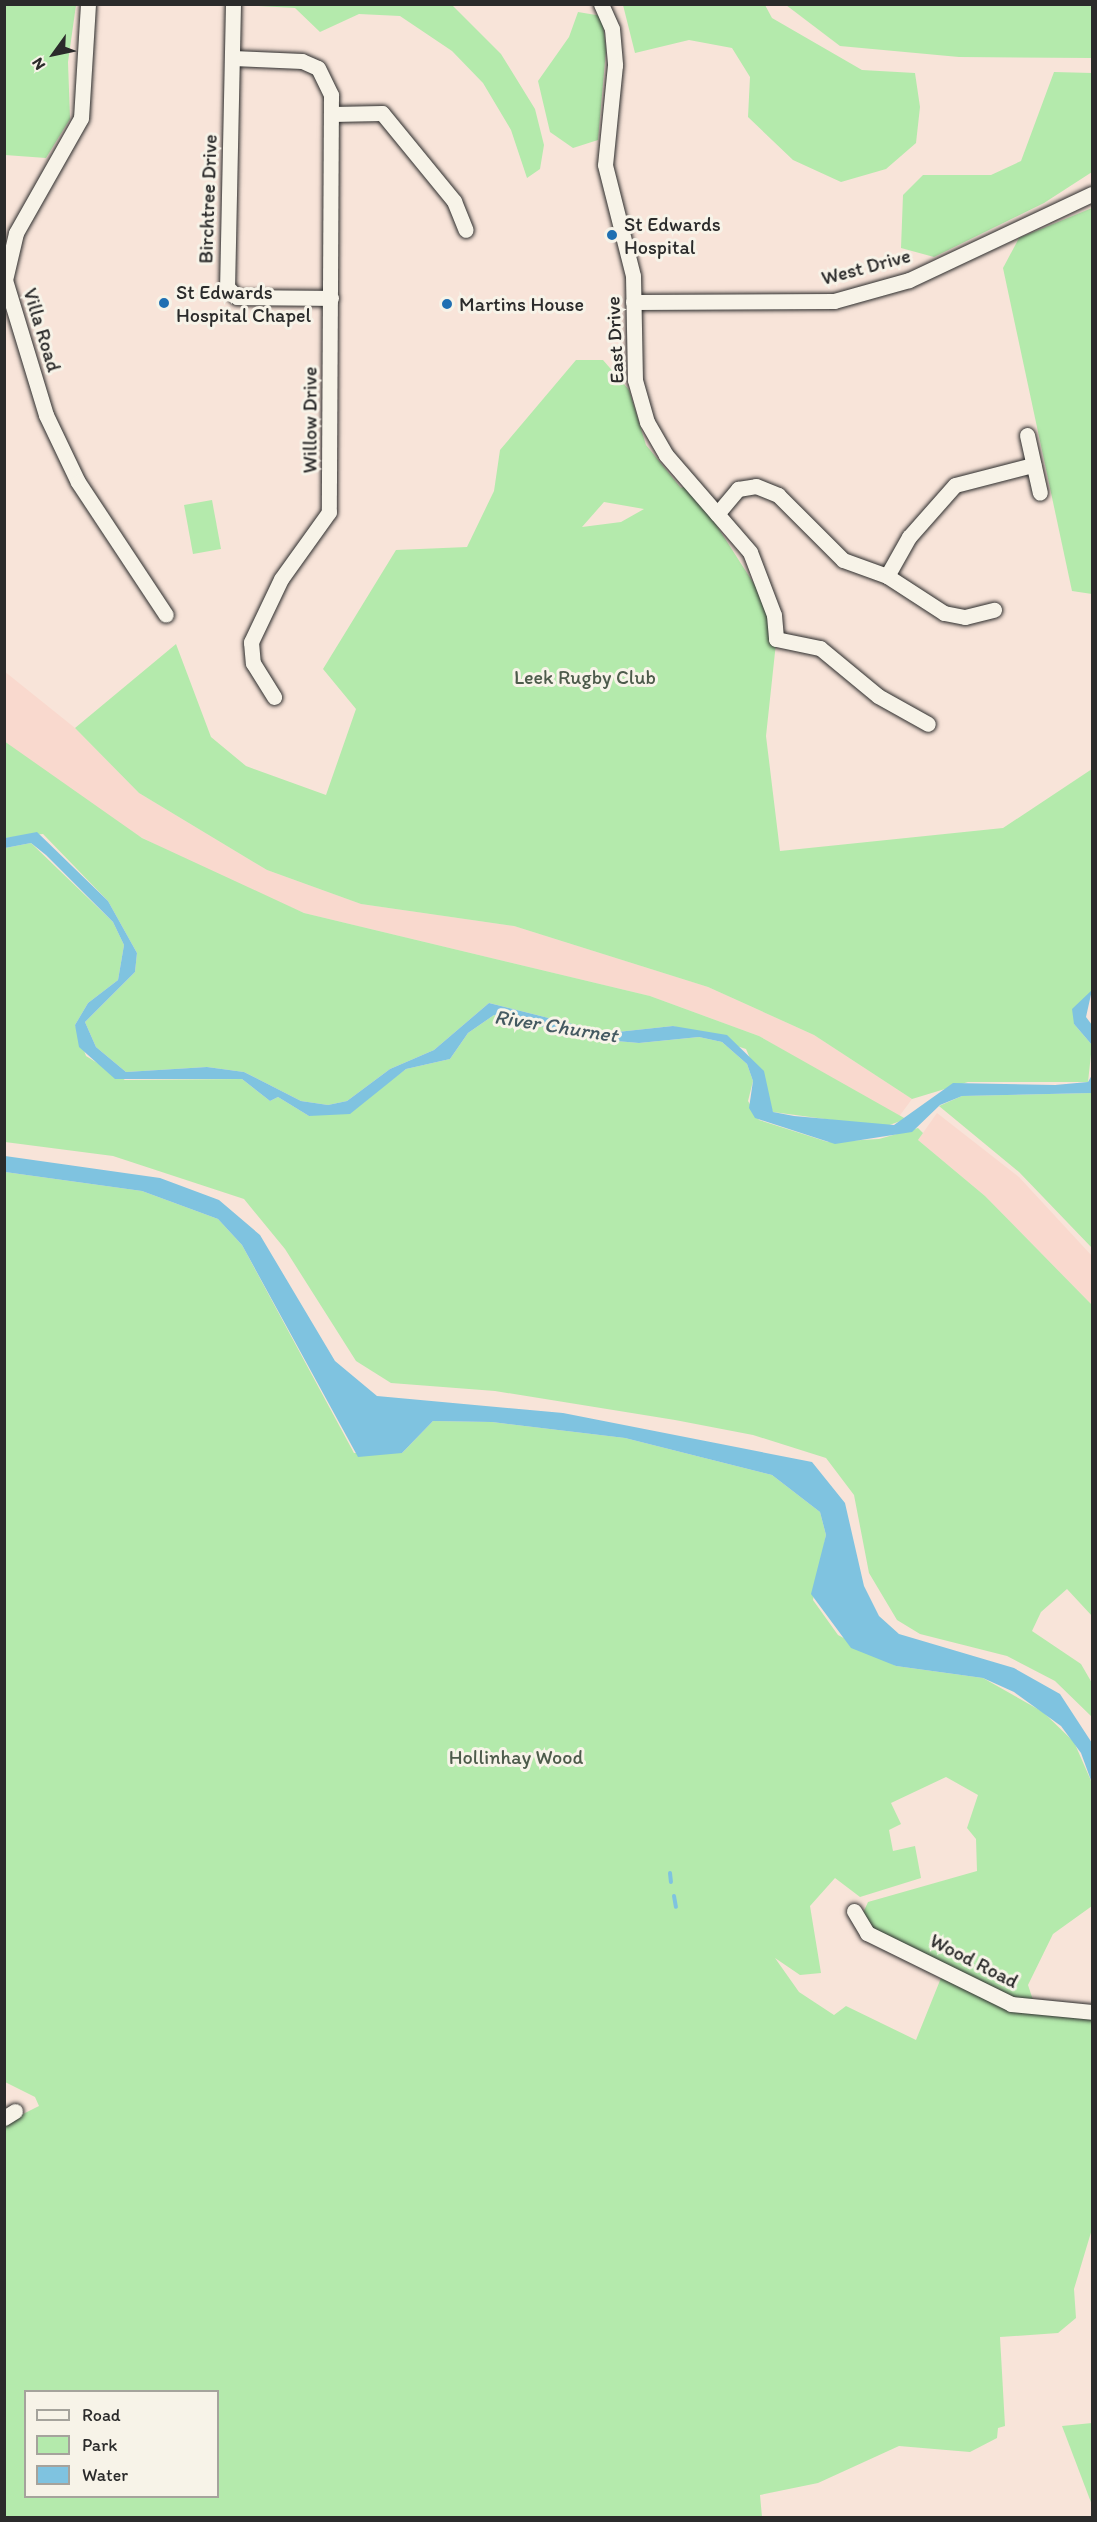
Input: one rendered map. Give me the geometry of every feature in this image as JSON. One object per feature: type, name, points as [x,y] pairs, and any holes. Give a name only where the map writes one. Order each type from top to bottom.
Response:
[{"type":"street","name":"Villa Road","points":[[88,4],[81,118],[16,233],[5,280],[46,415],[78,482],[166,615]]},
{"type":"street","name":"Birchtree Drive","points":[[233,4],[227,287],[237,297],[331,298]]},
{"type":"street","name":"East Drive","points":[[601,4],[612,29],[615,65],[605,165],[628,247],[633,302],[635,380],[647,422],[666,455],[750,552],[774,615],[776,639],[820,648],[878,696],[928,724]]},
{"type":"street","name":"Willow Drive","points":[[233,58],[302,61],[318,68],[329,86],[332,114],[329,512],[281,579],[251,642],[253,663],[274,697]]},
{"type":"street","points":[[332,114],[382,113],[454,201],[466,230]]},
{"type":"street","name":"West Drive","points":[[633,302],[834,301],[919,275],[1092,194]]},
{"type":"street","points":[[1027,435],[1041,493]]},
{"type":"street","points":[[887,576],[909,537],[955,485],[1034,465]]},
{"type":"street","points":[[717,513],[738,489],[756,486],[778,495],[843,560],[887,576],[944,613],[964,617],[994,610]]},
{"type":"street","name":"Wood Road","points":[[854,1911],[867,1933],[1011,2004],[1092,2012]]},
{"type":"shaded area","points":[[4,671],[75,728],[139,793],[267,870],[361,904],[514,926],[708,987],[814,1035],[912,1099],[898,1118],[759,1036],[650,996],[304,913],[213,874],[123,828],[5,745]]},
{"type":"shaded area","points":[[937,1113],[1019,1177],[1092,1256],[1092,1305],[985,1196],[918,1140]]},
{"type":"green space","points":[[4,5],[76,5],[68,62],[70,119],[46,158],[5,155]]},
{"type":"green space","points":[[243,5],[452,5],[501,54],[535,109],[544,145],[540,169],[527,178],[511,130],[483,83],[452,51],[400,16],[359,14],[320,32],[295,8]]},
{"type":"green space","points":[[623,5],[765,5],[772,18],[862,70],[915,73],[920,107],[916,143],[886,169],[841,182],[793,160],[748,117],[750,77],[732,48],[689,40],[635,53]]},
{"type":"green space","points":[[786,5],[1092,5],[1092,58],[959,57],[840,46]]},
{"type":"green space","points":[[578,12],[602,16],[606,50],[598,140],[573,148],[550,132],[538,81],[569,37]]},
{"type":"green space","points":[[1054,72],[1092,73],[1092,172],[1044,203],[934,257],[901,248],[903,195],[923,175],[991,175],[1021,161]]},
{"type":"green space","points":[[1092,208],[1092,594],[1072,591],[1003,268],[1019,238]]},
{"type":"green space","name":"Leek Rugby Club","points":[[576,360],[603,360],[629,390],[646,445],[681,488],[690,484],[774,615],[776,643],[766,736],[780,851],[1003,828],[1092,769],[1092,990],[1074,1024],[1092,1045],[1088,1082],[968,1082],[912,1099],[814,1035],[708,987],[514,926],[361,904],[267,870],[139,793],[75,728],[176,644],[211,737],[246,766],[326,795],[356,709],[323,669],[396,550],[467,547],[494,491],[500,450]],"holes":[[[604,502],[644,509],[621,522],[582,527]]]},
{"type":"green space","points":[[212,500],[221,549],[193,554],[184,505]]},
{"type":"green space","points":[[4,741],[142,838],[304,913],[650,996],[759,1036],[906,1119],[884,1127],[773,1112],[746,1049],[673,1026],[608,1033],[489,1003],[434,1050],[390,1069],[347,1101],[328,1105],[301,1101],[244,1072],[207,1067],[126,1072],[96,1047],[85,1022],[135,972],[137,953],[108,901],[43,834],[5,838]]},
{"type":"green space","points":[[31,843],[113,922],[124,945],[118,980],[88,1003],[75,1025],[86,1056],[125,1080],[242,1079],[270,1101],[278,1097],[309,1116],[374,1093],[406,1069],[450,1059],[468,1033],[494,1015],[593,1039],[639,1043],[699,1037],[722,1042],[747,1064],[753,1081],[748,1101],[759,1120],[828,1142],[879,1139],[918,1128],[923,1133],[918,1140],[985,1196],[1092,1305],[1092,1616],[1067,1589],[1041,1612],[1032,1631],[1081,1664],[1092,1683],[1092,1717],[1055,1681],[1007,1656],[920,1634],[897,1620],[869,1573],[854,1495],[826,1458],[753,1435],[675,1420],[495,1391],[391,1383],[356,1361],[285,1249],[244,1199],[113,1156],[5,1142],[5,848]]},
{"type":"green space","points":[[1092,1093],[1092,1248],[1019,1172],[939,1106],[962,1096]]},
{"type":"green space","name":"Hollinhay Wood","points":[[5,1172],[142,1191],[218,1219],[242,1245],[354,1453],[402,1453],[433,1421],[492,1422],[625,1438],[772,1475],[820,1512],[826,1535],[813,1600],[838,1635],[896,1666],[983,1678],[1043,1712],[1074,1742],[1092,1783],[1092,1906],[1053,1934],[1028,1985],[1033,2000],[1002,1995],[875,1933],[863,1913],[868,1902],[977,1871],[976,1839],[967,1828],[978,1795],[946,1777],[891,1803],[901,1824],[889,1830],[893,1851],[915,1846],[921,1878],[860,1897],[835,1878],[810,1906],[821,1973],[800,1975],[775,1958],[799,1992],[834,2015],[846,2006],[916,2040],[943,1973],[1009,2011],[1092,2019],[1092,2229],[1074,2289],[1076,2318],[1058,2333],[1000,2337],[1005,2426],[998,2428],[997,2438],[970,2452],[899,2446],[818,2483],[760,2495],[762,2517],[5,2517],[5,2123],[39,2106],[35,2097],[5,2082]]},
{"type":"green space","points":[[1092,2423],[1092,2505],[1062,2426]]},
{"type":"water","name":"River Churnet","points":[[37,832],[108,901],[137,953],[135,972],[85,1022],[96,1047],[126,1072],[207,1067],[244,1072],[301,1101],[328,1105],[347,1101],[390,1069],[434,1050],[489,1003],[608,1033],[673,1026],[727,1035],[764,1071],[773,1112],[794,1116],[894,1125],[953,1083],[1055,1085],[1088,1082],[1092,1075],[1092,1093],[962,1096],[940,1105],[912,1132],[835,1144],[755,1118],[749,1108],[753,1081],[747,1064],[722,1042],[699,1037],[639,1043],[593,1039],[494,1015],[468,1033],[450,1059],[406,1069],[350,1114],[309,1116],[278,1097],[270,1101],[242,1079],[115,1079],[79,1047],[75,1025],[88,1003],[118,980],[124,945],[113,922],[46,855],[31,843],[5,848],[5,838]]},
{"type":"water","points":[[1092,990],[1086,1017],[1092,1025],[1092,1045],[1074,1024],[1072,1009]]},
{"type":"water","points":[[5,1156],[160,1178],[219,1200],[260,1235],[335,1361],[377,1396],[563,1413],[812,1462],[845,1503],[864,1586],[879,1616],[899,1634],[1014,1668],[1060,1694],[1092,1743],[1092,1783],[1081,1753],[1061,1726],[1014,1692],[983,1678],[896,1666],[851,1648],[811,1594],[826,1535],[820,1512],[772,1475],[625,1438],[492,1422],[433,1421],[402,1453],[358,1457],[242,1245],[218,1219],[142,1191],[5,1172]]},
{"type":"waterway","points":[[670,1873],[671,1882]]},
{"type":"waterway","points":[[674,1896],[676,1907]]},
{"type":"place","name":"St Edwards Hospital","points":[[612,235]]},
{"type":"place","name":"St Edwards Hospital Chapel","points":[[164,303]]},
{"type":"place","name":"Martins House","points":[[447,304]]}]
